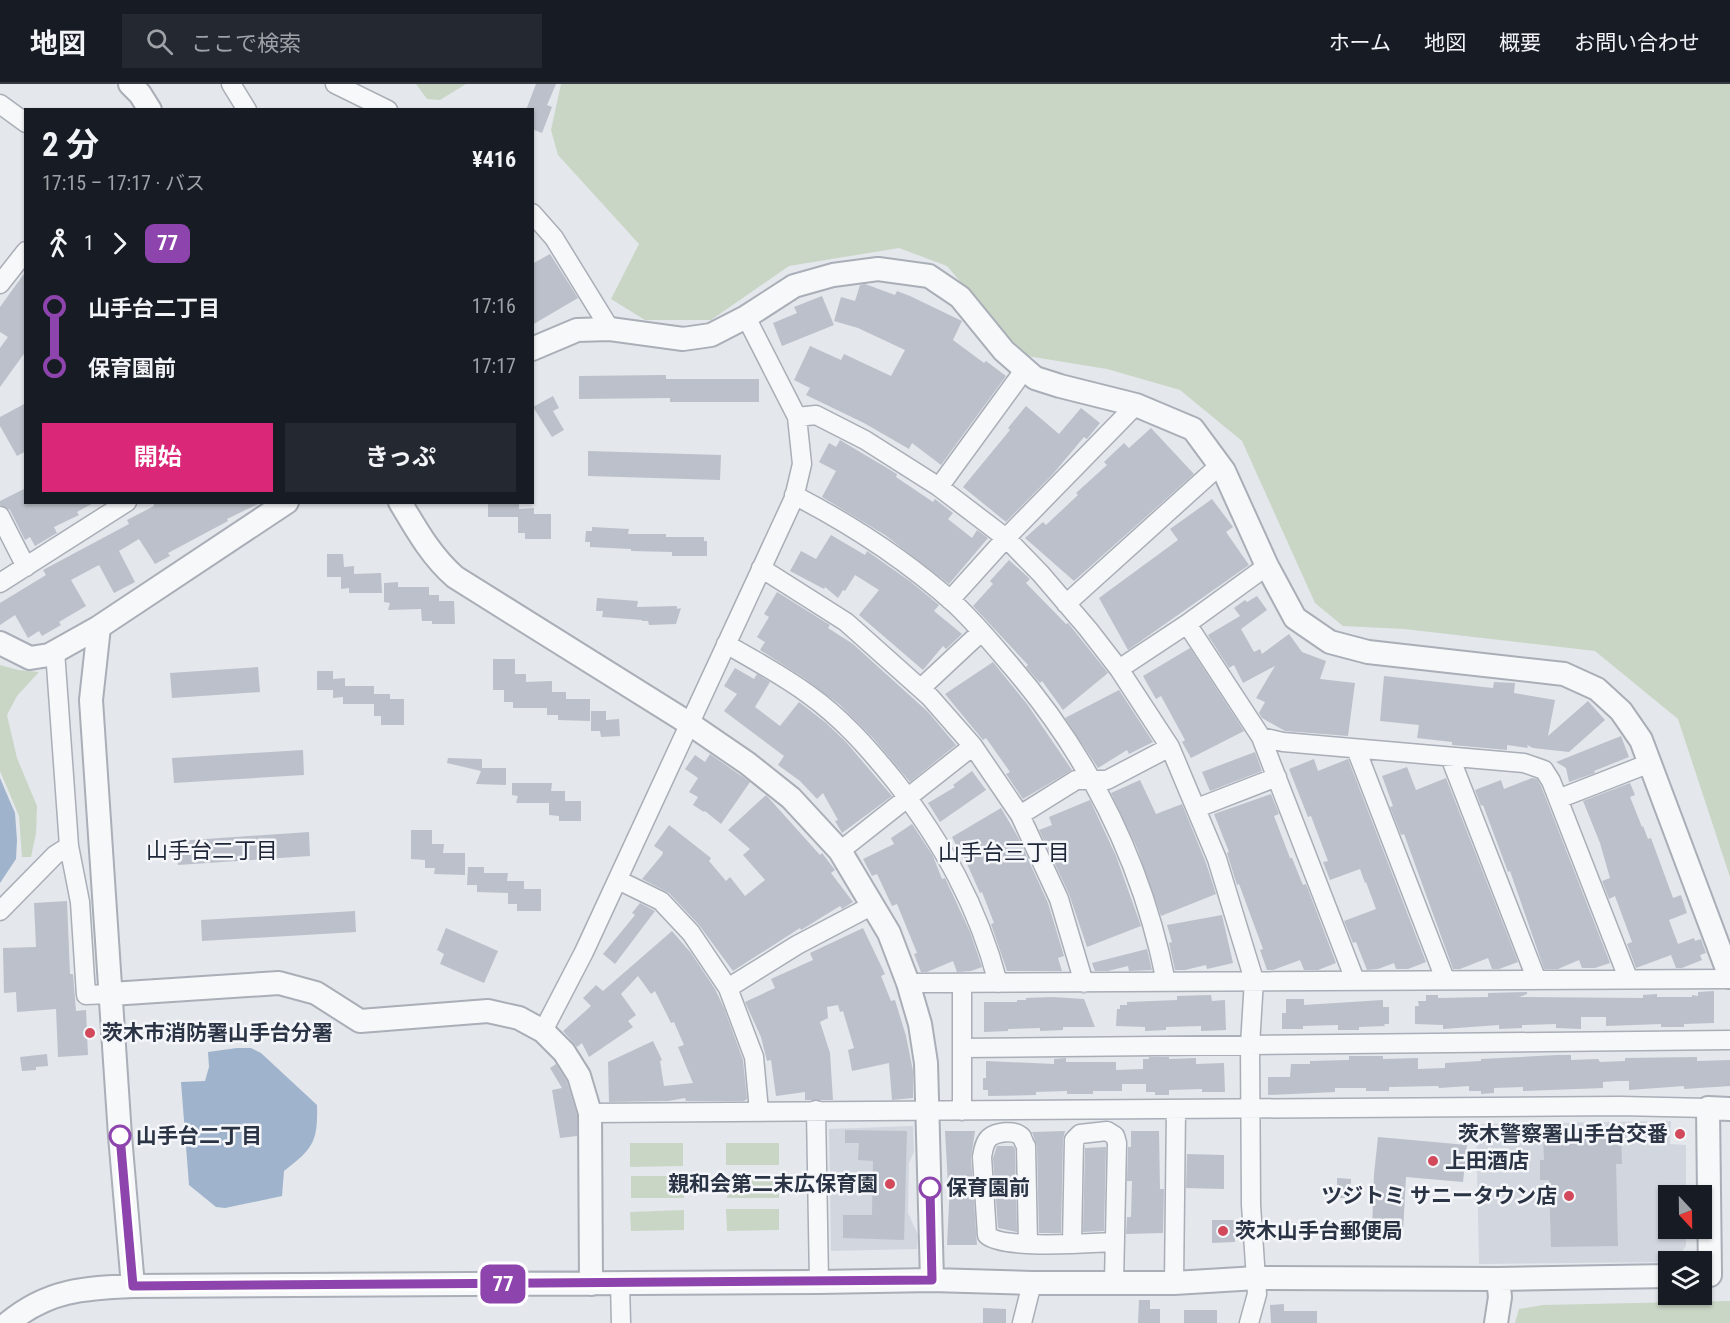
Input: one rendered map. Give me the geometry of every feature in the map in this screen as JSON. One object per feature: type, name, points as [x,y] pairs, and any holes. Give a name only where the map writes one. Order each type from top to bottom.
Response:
[{"type":"street","points":[[130,84],[149,108]]},
{"type":"street","points":[[231,84],[246,108]]},
{"type":"street","points":[[335,84],[384,108]]},
{"type":"street","points":[[0,104],[24,122]]},
{"type":"street","points":[[534,215],[554,238],[610,329]]},
{"type":"street","points":[[0,284],[24,254]]},
{"type":"street","points":[[534,348],[577,330],[610,329],[682,339],[711,335],[746,317],[794,286],[833,275],[878,269],[929,276],[960,297],[1004,351],[1035,378],[1136,405],[1193,429],[1220,465],[1267,566],[1295,618],[1330,642],[1368,652],[1564,674],[1597,689],[1621,711],[1641,740],[1730,978],[908,983]]},
{"type":"street","points":[[543,1031],[618,880],[794,495],[802,464],[797,417],[746,317]]},
{"type":"street","points":[[939,487],[1025,369]]},
{"type":"street","points":[[950,600],[1006,538],[1136,405]]},
{"type":"street","points":[[797,417],[816,415],[864,440],[939,487],[1006,538],[1041,574],[1119,669],[1170,747],[1217,859],[1254,980],[1250,1045],[1251,1206],[1257,1294],[1249,1323]]},
{"type":"street","points":[[1066,604],[1220,465]]},
{"type":"street","points":[[794,495],[864,535],[950,600],[1035,693],[1094,780],[1126,850],[1142,891],[1159,946],[1166,982]]},
{"type":"street","points":[[0,584],[124,504]]},
{"type":"street","points":[[0,643],[30,658],[49,655],[99,627],[284,504]]},
{"type":"street","points":[[401,504],[427,547],[455,577],[690,724],[747,763],[791,798],[840,850],[889,933],[908,983],[920,1024],[926,1063],[932,1280]]},
{"type":"street","points":[[0,516],[26,567]]},
{"type":"street","points":[[1119,669],[1187,624],[1267,566]]},
{"type":"street","points":[[760,568],[846,622],[921,688],[973,746],[1020,815],[1059,899],[1084,983]]},
{"type":"street","points":[[1187,624],[1261,737],[1355,980]]},
{"type":"street","points":[[99,627],[91,700],[133,1286]]},
{"type":"street","points":[[921,688],[981,632]]},
{"type":"street","points":[[726,644],[808,694],[843,723],[869,749],[936,837],[958,876],[989,948],[998,983]]},
{"type":"street","points":[[55,651],[69,846],[80,902],[86,995],[279,983],[316,993],[360,1021],[488,1011],[519,1018],[543,1031],[564,1052],[579,1076],[590,1113],[591,1284]]},
{"type":"street","points":[[1261,737],[1283,742],[1524,763],[1544,770],[1558,799],[1628,978]]},
{"type":"street","points":[[840,850],[973,746]]},
{"type":"street","points":[[1020,815],[1076,780],[1107,780],[1170,747]]},
{"type":"street","points":[[1356,749],[1445,979]]},
{"type":"street","points":[[1450,757],[1536,978]]},
{"type":"street","points":[[1558,799],[1650,764]]},
{"type":"street","points":[[1197,808],[1276,777]]},
{"type":"street","points":[[0,911],[39,870],[69,846]]},
{"type":"street","points":[[618,880],[661,900],[691,933],[728,988],[753,1057],[759,1111]]},
{"type":"street","points":[[728,988],[797,945],[873,905]]},
{"type":"street","points":[[962,983],[962,1111]]},
{"type":"street","points":[[962,1048],[1730,1041]]},
{"type":"street","points":[[590,1113],[1620,1106],[1719,1109],[1714,1275]]},
{"type":"street","points":[[1174,1283],[1176,1109]]},
{"type":"street","points":[[816,1110],[819,1282]]},
{"type":"street","points":[[1072,1243],[1074,1140],[1080,1134],[1107,1131],[1114,1136],[1117,1143],[1114,1283]]},
{"type":"street","points":[[1028,1243],[1026,1146],[1022,1138],[1016,1134],[998,1133],[989,1137],[984,1145],[982,1157],[987,1235],[1014,1243],[1028,1243],[1072,1243],[1115,1242]]},
{"type":"street","points":[[8,1323],[36,1304],[68,1291],[133,1286],[932,1280],[1174,1283],[1257,1278],[1498,1279],[1658,1276]]},
{"type":"street","points":[[1496,1323],[1500,1297],[1498,1279]]},
{"type":"street","points":[[620,1283],[621,1323]]},
{"type":"street","points":[[1022,1323],[1032,1283]]},
{"type":"shaded area","points":[[1671,1121],[1670,1144],[1686,1145],[1686,1185],[1658,1185],[1658,1239],[1686,1239],[1686,1246],[1682,1251],[1658,1251],[1658,1262],[1479,1264],[1476,1124]]},
{"type":"shaded area","points":[[913,1126],[914,1152],[909,1163],[908,1213],[918,1235],[917,1249],[831,1251],[829,1129]]},
{"type":"green space","points":[[416,84],[466,84],[440,100],[427,99]]},
{"type":"green space","points":[[561,84],[1730,84],[1730,877],[1678,719],[1595,651],[1404,629],[1343,626],[1315,603],[1242,441],[1180,390],[1107,369],[1027,356],[996,324],[947,266],[899,248],[789,266],[711,320],[645,320],[611,299],[639,244],[558,155],[551,130]]},
{"type":"green space","points":[[0,665],[39,672],[17,696],[7,715],[17,758],[37,806],[36,833],[31,857],[22,857],[19,816],[0,771]]},
{"type":"green space","points":[[630,1143],[683,1143],[683,1166],[630,1167]]},
{"type":"green space","points":[[726,1143],[779,1143],[779,1165],[726,1165]]},
{"type":"green space","points":[[631,1176],[684,1176],[684,1198],[631,1198]]},
{"type":"green space","points":[[779,1176],[779,1198],[727,1198],[727,1177]]},
{"type":"green space","points":[[726,1209],[779,1209],[779,1230],[727,1231]]},
{"type":"green space","points":[[684,1210],[684,1230],[631,1231],[630,1212]]},
{"type":"green space","points":[[1712,1301],[1730,1301],[1730,1323],[1515,1323],[1519,1309],[1543,1305],[1658,1303],[1658,1305],[1712,1305]]},
{"type":"water","points":[[0,778],[15,813],[17,840],[16,859],[0,883]]},
{"type":"water","points":[[251,1048],[261,1053],[317,1105],[316,1128],[312,1144],[302,1157],[284,1171],[282,1196],[225,1208],[216,1207],[189,1185],[181,1082],[205,1081],[209,1067],[208,1052]]},
{"type":"building","points":[[536,84],[556,84],[547,105],[552,107],[542,133],[534,130],[534,108],[527,108]]},
{"type":"building","points":[[550,254],[578,298],[534,324],[534,263]]},
{"type":"building","points":[[24,274],[24,354],[0,387],[0,348],[8,337],[0,332],[0,307]]},
{"type":"building","points":[[865,284],[895,295],[897,291],[962,321],[953,340],[1006,376],[941,465],[912,443],[909,449],[864,423],[806,395],[810,388],[794,380],[810,346],[841,360],[844,354],[891,376],[905,350],[858,328],[834,321],[841,297],[855,301],[860,285]]},
{"type":"building","points":[[822,296],[834,325],[782,346],[773,323],[797,313],[794,307]]},
{"type":"building","points":[[666,375],[666,379],[759,379],[759,402],[670,402],[670,398],[579,399],[579,376]]},
{"type":"building","points":[[553,396],[559,408],[553,411],[564,430],[552,437],[534,406]]},
{"type":"building","points":[[24,404],[24,452],[17,456],[0,426],[0,417]]},
{"type":"building","points":[[1026,406],[1059,434],[1081,408],[1100,423],[1087,439],[1084,437],[1053,474],[1006,522],[963,487],[1010,430],[1008,428]]},
{"type":"building","points":[[1151,428],[1194,474],[1074,581],[1025,538],[1043,522],[1046,525],[1078,495],[1076,493],[1107,465],[1104,462],[1124,443],[1129,448]]},
{"type":"building","points":[[840,440],[897,474],[896,477],[933,502],[935,499],[953,513],[948,519],[972,538],[977,530],[988,538],[949,584],[885,535],[822,497],[836,471],[819,462],[829,443],[836,447]]},
{"type":"building","points":[[588,451],[721,455],[720,480],[588,476]]},
{"type":"building","points":[[24,489],[24,504],[91,504],[77,512],[79,515],[54,527],[57,533],[35,546],[30,537],[25,540],[10,510],[0,505],[0,501]]},
{"type":"building","points":[[1212,499],[1233,527],[1226,532],[1249,565],[1128,650],[1099,598],[1178,540],[1170,529]]},
{"type":"building","points":[[154,504],[258,504],[168,553],[170,556],[155,564],[139,539],[119,551],[135,582],[114,593],[99,565],[71,580],[86,606],[59,622],[61,625],[42,636],[39,631],[28,638],[15,615],[0,625],[0,603],[46,575],[43,570],[129,524],[127,520],[154,506]]},
{"type":"building","points":[[488,504],[519,504],[519,509],[534,508],[534,514],[551,514],[551,539],[525,539],[525,533],[518,533],[518,517],[488,517]]},
{"type":"building","points":[[592,527],[629,529],[628,534],[704,537],[704,541],[707,541],[707,556],[672,556],[672,552],[590,547],[590,542],[585,542],[586,531],[592,531]]},
{"type":"building","points":[[831,535],[865,555],[867,551],[911,582],[939,605],[934,611],[962,634],[946,649],[943,646],[923,670],[859,615],[879,590],[855,575],[838,598],[825,587],[824,589],[790,571],[801,551],[816,559]]},
{"type":"building","points":[[327,554],[343,554],[344,567],[354,566],[354,574],[381,573],[382,593],[349,593],[349,588],[341,589],[341,577],[327,577]]},
{"type":"building","points":[[1009,560],[1030,579],[1026,583],[1066,624],[1068,623],[1108,673],[1063,710],[1042,681],[1040,683],[1026,667],[1028,665],[973,606],[993,584],[990,581]]},
{"type":"building","points":[[398,582],[398,587],[429,587],[429,595],[439,595],[439,601],[454,601],[455,624],[432,624],[432,621],[422,621],[421,609],[388,610],[390,603],[384,602],[384,583]]},
{"type":"building","points":[[777,592],[830,625],[828,628],[853,644],[928,712],[956,745],[910,782],[873,738],[840,705],[804,678],[760,650],[765,642],[757,637],[769,617],[764,614]]},
{"type":"building","points":[[1257,596],[1267,610],[1241,629],[1254,652],[1260,649],[1262,654],[1289,634],[1302,652],[1326,661],[1320,679],[1355,683],[1348,736],[1285,731],[1262,718],[1259,713],[1265,702],[1256,698],[1275,666],[1243,683],[1234,665],[1229,668],[1208,635],[1240,616],[1234,608],[1245,600],[1247,602]]},
{"type":"building","points":[[597,598],[638,601],[637,607],[677,606],[677,609],[681,608],[676,624],[649,625],[648,621],[602,617],[603,611],[596,611]]},
{"type":"building","points":[[1190,648],[1244,731],[1191,758],[1182,742],[1185,740],[1161,696],[1156,699],[1143,676]]},
{"type":"building","points":[[493,659],[515,659],[515,674],[526,674],[526,682],[552,681],[552,692],[566,692],[566,699],[590,699],[590,721],[558,720],[558,715],[547,715],[547,708],[513,708],[513,702],[504,702],[504,690],[493,690]]},
{"type":"building","points":[[993,662],[1027,704],[1072,770],[1023,799],[1006,774],[1010,772],[986,738],[983,740],[945,694]]},
{"type":"building","points":[[258,667],[260,692],[172,698],[170,673]]},
{"type":"building","points":[[735,668],[754,679],[757,674],[770,682],[755,707],[780,726],[799,702],[846,742],[892,796],[842,833],[835,821],[838,820],[823,793],[817,799],[800,781],[778,765],[784,756],[724,711],[737,694],[724,686]]},
{"type":"building","points":[[317,671],[333,671],[333,679],[345,678],[345,686],[374,686],[374,694],[390,694],[390,699],[404,699],[404,725],[381,725],[381,716],[374,716],[374,704],[343,704],[343,697],[333,698],[333,690],[317,690]]},
{"type":"building","points":[[1384,676],[1493,688],[1494,682],[1515,683],[1514,693],[1555,700],[1548,736],[1588,701],[1605,720],[1569,752],[1533,748],[1527,745],[1528,748],[1507,745],[1507,750],[1452,745],[1452,742],[1417,738],[1419,725],[1380,721]]},
{"type":"building","points":[[1119,690],[1153,742],[1129,754],[1127,750],[1098,768],[1065,718]]},
{"type":"building","points":[[591,711],[606,711],[606,720],[619,719],[620,736],[601,737],[600,731],[591,731]]},
{"type":"building","points":[[1621,736],[1629,757],[1594,771],[1595,773],[1569,782],[1566,768],[1556,762]]},
{"type":"building","points":[[303,750],[304,775],[174,783],[172,758]]},
{"type":"building","points":[[1255,752],[1262,771],[1210,791],[1202,772]]},
{"type":"building","points":[[710,754],[750,782],[721,824],[693,805],[698,797],[689,792],[698,778],[685,769],[695,755],[705,762]]},
{"type":"building","points":[[448,758],[482,759],[482,768],[506,768],[506,785],[476,784],[481,771],[447,763]]},
{"type":"building","points":[[1314,759],[1318,771],[1348,759],[1426,962],[1408,969],[1396,969],[1394,963],[1367,970],[1356,942],[1353,943],[1344,921],[1376,909],[1366,882],[1360,869],[1330,880],[1323,862],[1328,861],[1311,816],[1308,817],[1289,769]]},
{"type":"building","points":[[1407,767],[1416,790],[1446,778],[1518,962],[1499,969],[1492,969],[1488,958],[1460,969],[1453,969],[1404,834],[1401,835],[1390,807],[1393,806],[1382,776]]},
{"type":"building","points":[[972,771],[986,790],[940,822],[928,803],[955,787],[953,785]]},
{"type":"building","points":[[1532,778],[1537,779],[1541,786],[1610,963],[1595,968],[1582,968],[1579,960],[1558,969],[1544,969],[1510,871],[1508,872],[1483,805],[1481,806],[1475,790],[1501,780],[1504,789]]},
{"type":"building","points":[[1140,780],[1156,814],[1182,804],[1216,894],[1161,916],[1137,848],[1111,793]]},
{"type":"building","points":[[512,783],[552,783],[551,791],[565,791],[565,801],[581,801],[581,821],[559,821],[559,816],[549,815],[549,803],[516,803],[518,796],[512,795]]},
{"type":"building","points":[[1630,783],[1635,795],[1630,797],[1648,839],[1651,838],[1673,898],[1681,895],[1687,913],[1669,920],[1678,944],[1694,938],[1695,941],[1701,939],[1706,953],[1700,955],[1702,960],[1682,968],[1676,968],[1671,955],[1636,968],[1627,944],[1632,942],[1615,896],[1609,899],[1602,881],[1610,878],[1600,843],[1583,801]]},
{"type":"building","points":[[1271,794],[1279,814],[1274,816],[1290,858],[1292,858],[1303,885],[1306,884],[1336,963],[1318,970],[1304,970],[1300,960],[1267,970],[1260,950],[1263,949],[1239,884],[1237,885],[1227,853],[1229,852],[1214,814]]},
{"type":"building","points":[[766,795],[820,855],[822,853],[835,870],[831,873],[853,902],[842,909],[840,906],[801,930],[800,928],[733,971],[699,925],[669,893],[642,879],[662,855],[663,852],[654,846],[669,825],[711,858],[709,861],[726,881],[730,877],[745,896],[765,880],[743,855],[750,849],[728,830]]},
{"type":"building","points":[[1090,800],[1116,856],[1141,926],[1087,947],[1069,894],[1039,830],[1052,825],[1049,817]]},
{"type":"building","points":[[1001,808],[1018,837],[1048,903],[1064,956],[1058,958],[1062,971],[1007,971],[991,924],[994,923],[982,892],[980,893],[959,846],[957,847],[952,837]]},
{"type":"building","points":[[912,824],[933,856],[942,879],[945,878],[970,932],[982,967],[957,972],[953,961],[927,972],[921,972],[914,954],[917,953],[897,904],[892,906],[877,874],[872,876],[863,859],[894,844],[891,838]]},
{"type":"building","points":[[411,830],[432,830],[432,844],[444,844],[443,853],[465,853],[465,875],[434,874],[435,868],[425,868],[425,860],[411,859]]},
{"type":"building","points":[[309,832],[310,856],[178,865],[177,841]]},
{"type":"building","points":[[468,867],[484,867],[484,873],[508,873],[507,881],[524,881],[524,889],[541,889],[541,911],[517,911],[517,904],[508,904],[508,893],[477,892],[477,885],[467,885]]},
{"type":"building","points":[[67,901],[70,974],[73,974],[76,1011],[86,1010],[88,1055],[58,1057],[56,1009],[17,1012],[16,992],[4,993],[3,948],[36,947],[34,903]]},
{"type":"building","points":[[640,903],[655,911],[615,964],[603,954],[635,915],[632,913]]},
{"type":"building","points":[[355,911],[356,932],[202,941],[201,920]]},
{"type":"building","points":[[1222,915],[1233,963],[1207,969],[1206,965],[1175,970],[1169,943],[1172,942],[1167,925]]},
{"type":"building","points":[[446,928],[498,951],[484,983],[440,964],[444,954],[437,950]]},
{"type":"building","points":[[863,928],[885,974],[881,976],[891,1001],[895,1000],[906,1036],[913,1071],[913,1098],[892,1100],[889,1063],[852,1071],[848,1050],[854,1048],[843,1011],[840,1012],[838,1005],[827,1007],[828,1018],[820,1022],[830,1053],[833,1100],[805,1100],[805,1092],[776,1096],[771,1060],[767,1061],[761,1037],[745,1002],[775,988],[771,979],[813,960],[810,953]]},
{"type":"building","points":[[672,931],[691,953],[715,989],[724,1008],[743,1060],[747,1099],[744,1101],[686,1101],[685,1098],[668,1101],[609,1102],[608,1062],[653,1041],[662,1060],[660,1061],[664,1086],[693,1083],[678,1047],[684,1045],[674,1022],[671,1023],[655,991],[651,994],[638,976],[621,994],[636,1015],[628,1021],[633,1027],[589,1057],[582,1043],[577,1047],[563,1031],[591,1006],[583,998],[596,985],[603,991]]},
{"type":"building","points":[[1147,949],[1152,970],[1129,971],[1128,966],[1108,971],[1095,971],[1092,963]]},
{"type":"building","points":[[1714,991],[1714,1023],[1684,1024],[1684,1027],[1661,1027],[1661,1024],[1606,1026],[1606,1017],[1581,1017],[1581,1029],[1556,1028],[1556,1024],[1522,1025],[1522,1028],[1499,1029],[1499,1025],[1443,1029],[1443,1025],[1415,1024],[1415,1006],[1419,1006],[1418,1001],[1426,1001],[1426,995],[1438,995],[1438,998],[1488,997],[1488,993],[1527,992],[1519,997],[1643,998],[1643,995],[1657,994],[1657,997],[1692,997],[1692,995],[1698,996],[1698,992]]},
{"type":"building","points":[[1211,995],[1212,1001],[1225,1000],[1226,1030],[1201,1031],[1201,1026],[1166,1027],[1166,1030],[1145,1031],[1145,1027],[1116,1026],[1117,1009],[1120,1009],[1120,1005],[1127,1005],[1127,1002],[1177,1000],[1177,996]]},
{"type":"building","points":[[1026,998],[1084,999],[1095,1027],[1063,1027],[1063,1030],[1040,1031],[1040,1028],[1008,1029],[1008,1031],[984,1032],[984,1002],[1017,1002],[1017,1000],[1026,1000]]},
{"type":"building","points":[[1286,999],[1304,999],[1304,1005],[1383,1000],[1383,1007],[1389,1007],[1389,1024],[1359,1027],[1359,1030],[1338,1030],[1338,1025],[1282,1029],[1282,1013],[1286,1013]]},
{"type":"building","points":[[47,1054],[48,1066],[22,1071],[20,1057]]},
{"type":"building","points":[[1571,1055],[1571,1060],[1598,1059],[1600,1062],[1625,1061],[1625,1058],[1697,1057],[1697,1061],[1730,1060],[1730,1086],[1684,1089],[1684,1086],[1629,1090],[1629,1081],[1617,1081],[1603,1082],[1603,1088],[1523,1091],[1523,1087],[1494,1088],[1494,1093],[1481,1094],[1481,1091],[1469,1091],[1469,1086],[1439,1088],[1438,1086],[1389,1087],[1389,1091],[1335,1088],[1335,1092],[1268,1095],[1268,1077],[1290,1077],[1291,1064],[1310,1064],[1310,1061],[1349,1060],[1349,1056],[1383,1056],[1383,1059],[1418,1058],[1418,1069],[1445,1068],[1445,1063],[1481,1061],[1481,1059]]},
{"type":"building","points":[[1149,1057],[1196,1058],[1196,1064],[1224,1063],[1225,1092],[1202,1092],[1202,1089],[1169,1090],[1169,1095],[1155,1095],[1155,1092],[1146,1092],[1146,1084],[1122,1084],[1122,1091],[1093,1091],[1093,1094],[1067,1094],[1067,1091],[1036,1092],[1036,1095],[988,1096],[988,1090],[983,1090],[986,1061],[1054,1064],[1054,1059],[1066,1058],[1066,1062],[1116,1062],[1116,1070],[1143,1069],[1143,1059],[1149,1059]]},
{"type":"building","points":[[556,1064],[567,1082],[577,1115],[577,1136],[560,1138],[552,1090],[562,1088],[550,1068]]},
{"type":"building","points":[[845,1130],[907,1131],[904,1240],[843,1238],[843,1215],[872,1215],[873,1161],[858,1160],[859,1143],[845,1143]]},
{"type":"building","points":[[945,1131],[975,1131],[971,1158],[977,1245],[947,1245],[950,1185],[948,1185]]},
{"type":"building","points":[[1065,1131],[1061,1233],[1039,1233],[1037,1146],[1032,1132]]},
{"type":"building","points":[[1131,1131],[1159,1131],[1160,1189],[1164,1189],[1163,1233],[1126,1234],[1127,1217],[1131,1217],[1132,1181],[1127,1181]]},
{"type":"building","points":[[1621,1131],[1622,1164],[1616,1164],[1618,1246],[1551,1247],[1549,1180],[1540,1180],[1540,1160],[1544,1160],[1543,1133]]},
{"type":"building","points":[[1378,1137],[1467,1145],[1463,1182],[1406,1177],[1403,1232],[1372,1230]]},
{"type":"building","points":[[997,1146],[1013,1146],[1015,1149],[1017,1232],[998,1228],[993,1158]]},
{"type":"building","points":[[1106,1147],[1104,1231],[1083,1232],[1085,1148]]},
{"type":"building","points":[[1187,1154],[1224,1155],[1224,1189],[1186,1188]]},
{"type":"building","points":[[1337,1178],[1351,1179],[1350,1198],[1337,1198]]},
{"type":"building","points":[[1212,1220],[1235,1220],[1235,1242],[1212,1243]]},
{"type":"building","points":[[1139,1300],[1150,1300],[1150,1309],[1160,1309],[1160,1323],[1138,1323]]},
{"type":"building","points":[[1284,1304],[1284,1311],[1317,1311],[1317,1323],[1271,1323],[1270,1305]]},
{"type":"building","points":[[983,1308],[1006,1309],[1006,1323],[983,1323]]},
{"type":"building","points":[[1184,1310],[1217,1310],[1217,1323],[1184,1323]]},
{"type":"bus line","name":"77","points":[[120,1136],[133,1286],[932,1280],[930,1188]]},
{"type":"place","name":"茨木市消防署山手台分署","points":[[90,1033]]},
{"type":"place","name":"茨木警察署山手台交番","points":[[1680,1134]]},
{"type":"place","name":"山手台二丁目","points":[[120,1136]]},
{"type":"place","name":"上田酒店","points":[[1433,1161]]},
{"type":"place","name":"親和会第二末広保育園","points":[[890,1184]]},
{"type":"place","name":"保育園前","points":[[930,1188]]},
{"type":"place","name":"ツジトミ サニータウン店","points":[[1569,1196]]},
{"type":"place","name":"茨木山手台郵便局","points":[[1223,1231]]},
{"type":"district","name":"山手台二丁目","points":[[212,850]]},
{"type":"district","name":"山手台三丁目","points":[[1004,852]]}]
